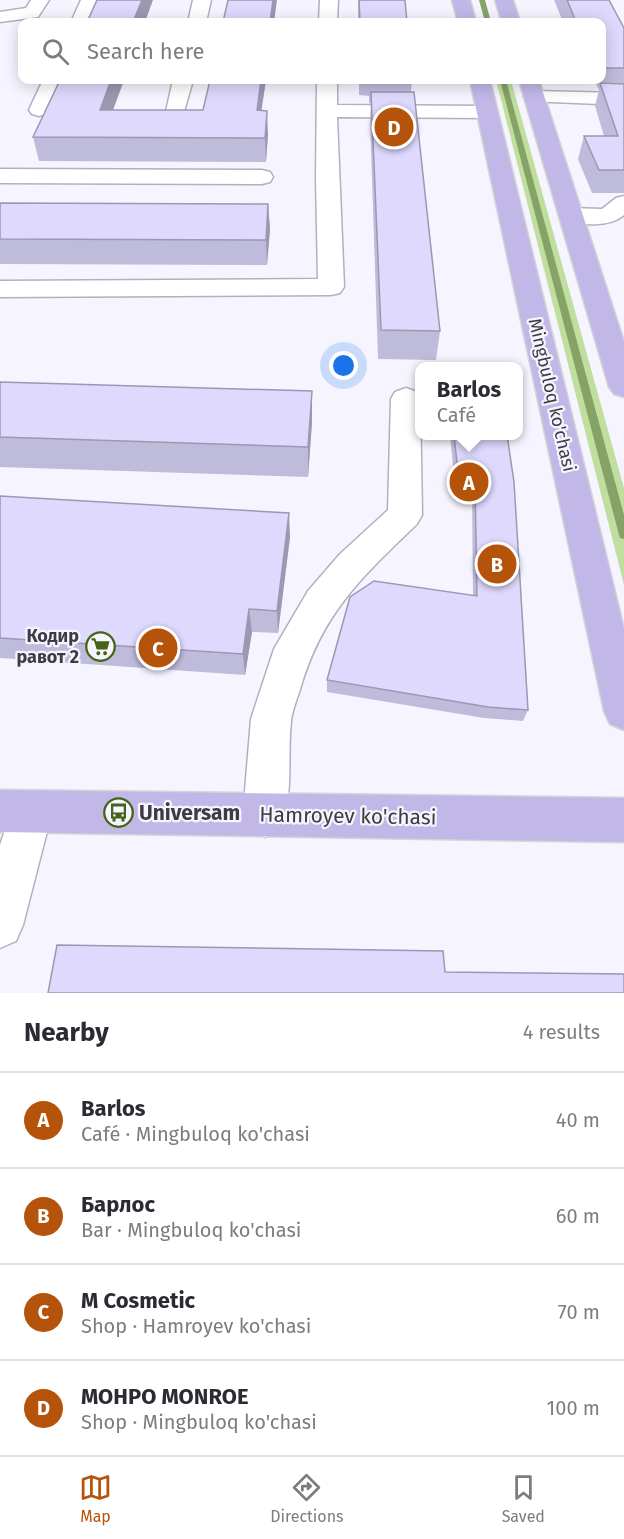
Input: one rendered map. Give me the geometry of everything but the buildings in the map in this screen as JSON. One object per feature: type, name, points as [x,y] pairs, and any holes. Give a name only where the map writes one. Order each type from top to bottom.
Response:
[{"type":"main road","points":[[461,0],[465,18]]},
{"type":"main road","points":[[504,0],[510,18]]},
{"type":"main road","name":"Mingbuloq ko'chasi","points":[[481,84],[624,711]]},
{"type":"main road","points":[[531,88],[624,387]]},
{"type":"main road","name":"Hamroyev ko'chasi","points":[[16,812],[624,820]]},
{"type":"street","points":[[0,17],[32,13],[40,0]]},
{"type":"street","points":[[82,18],[90,0]]},
{"type":"street","points":[[198,18],[202,0]]},
{"type":"street","points":[[328,18],[329,0]]},
{"type":"street","points":[[39,110],[51,84]]},
{"type":"street","points":[[176,111],[182,84]]},
{"type":"street","points":[[0,289],[331,286],[327,84]]},
{"type":"street","points":[[531,88],[624,99]]},
{"type":"street","points":[[327,111],[487,112]]},
{"type":"street","points":[[0,176],[262,177]]},
{"type":"street","points":[[571,215],[608,216],[624,203]]},
{"type":"street","points":[[265,815],[271,719],[293,649],[321,602],[352,564],[405,515],[406,399]]},
{"type":"street","points":[[0,925],[16,812]]},
{"type":"green space","points":[[497,84],[512,84],[624,488],[624,585]]},
{"type":"waterway","points":[[482,0],[487,18]]},
{"type":"waterway","points":[[504,84],[624,535]]},
{"type":"place","name":"МОНРО MONROE","points":[[394,127]]},
{"type":"place","name":"Barlos","points":[[469,482]]},
{"type":"place","name":"Барлос","points":[[497,564]]},
{"type":"place","name":"Кодир равот 2","points":[[100,646]]},
{"type":"place","name":"M Cosmetic","points":[[158,648]]},
{"type":"place","name":"Universam","points":[[118,813]]}]
